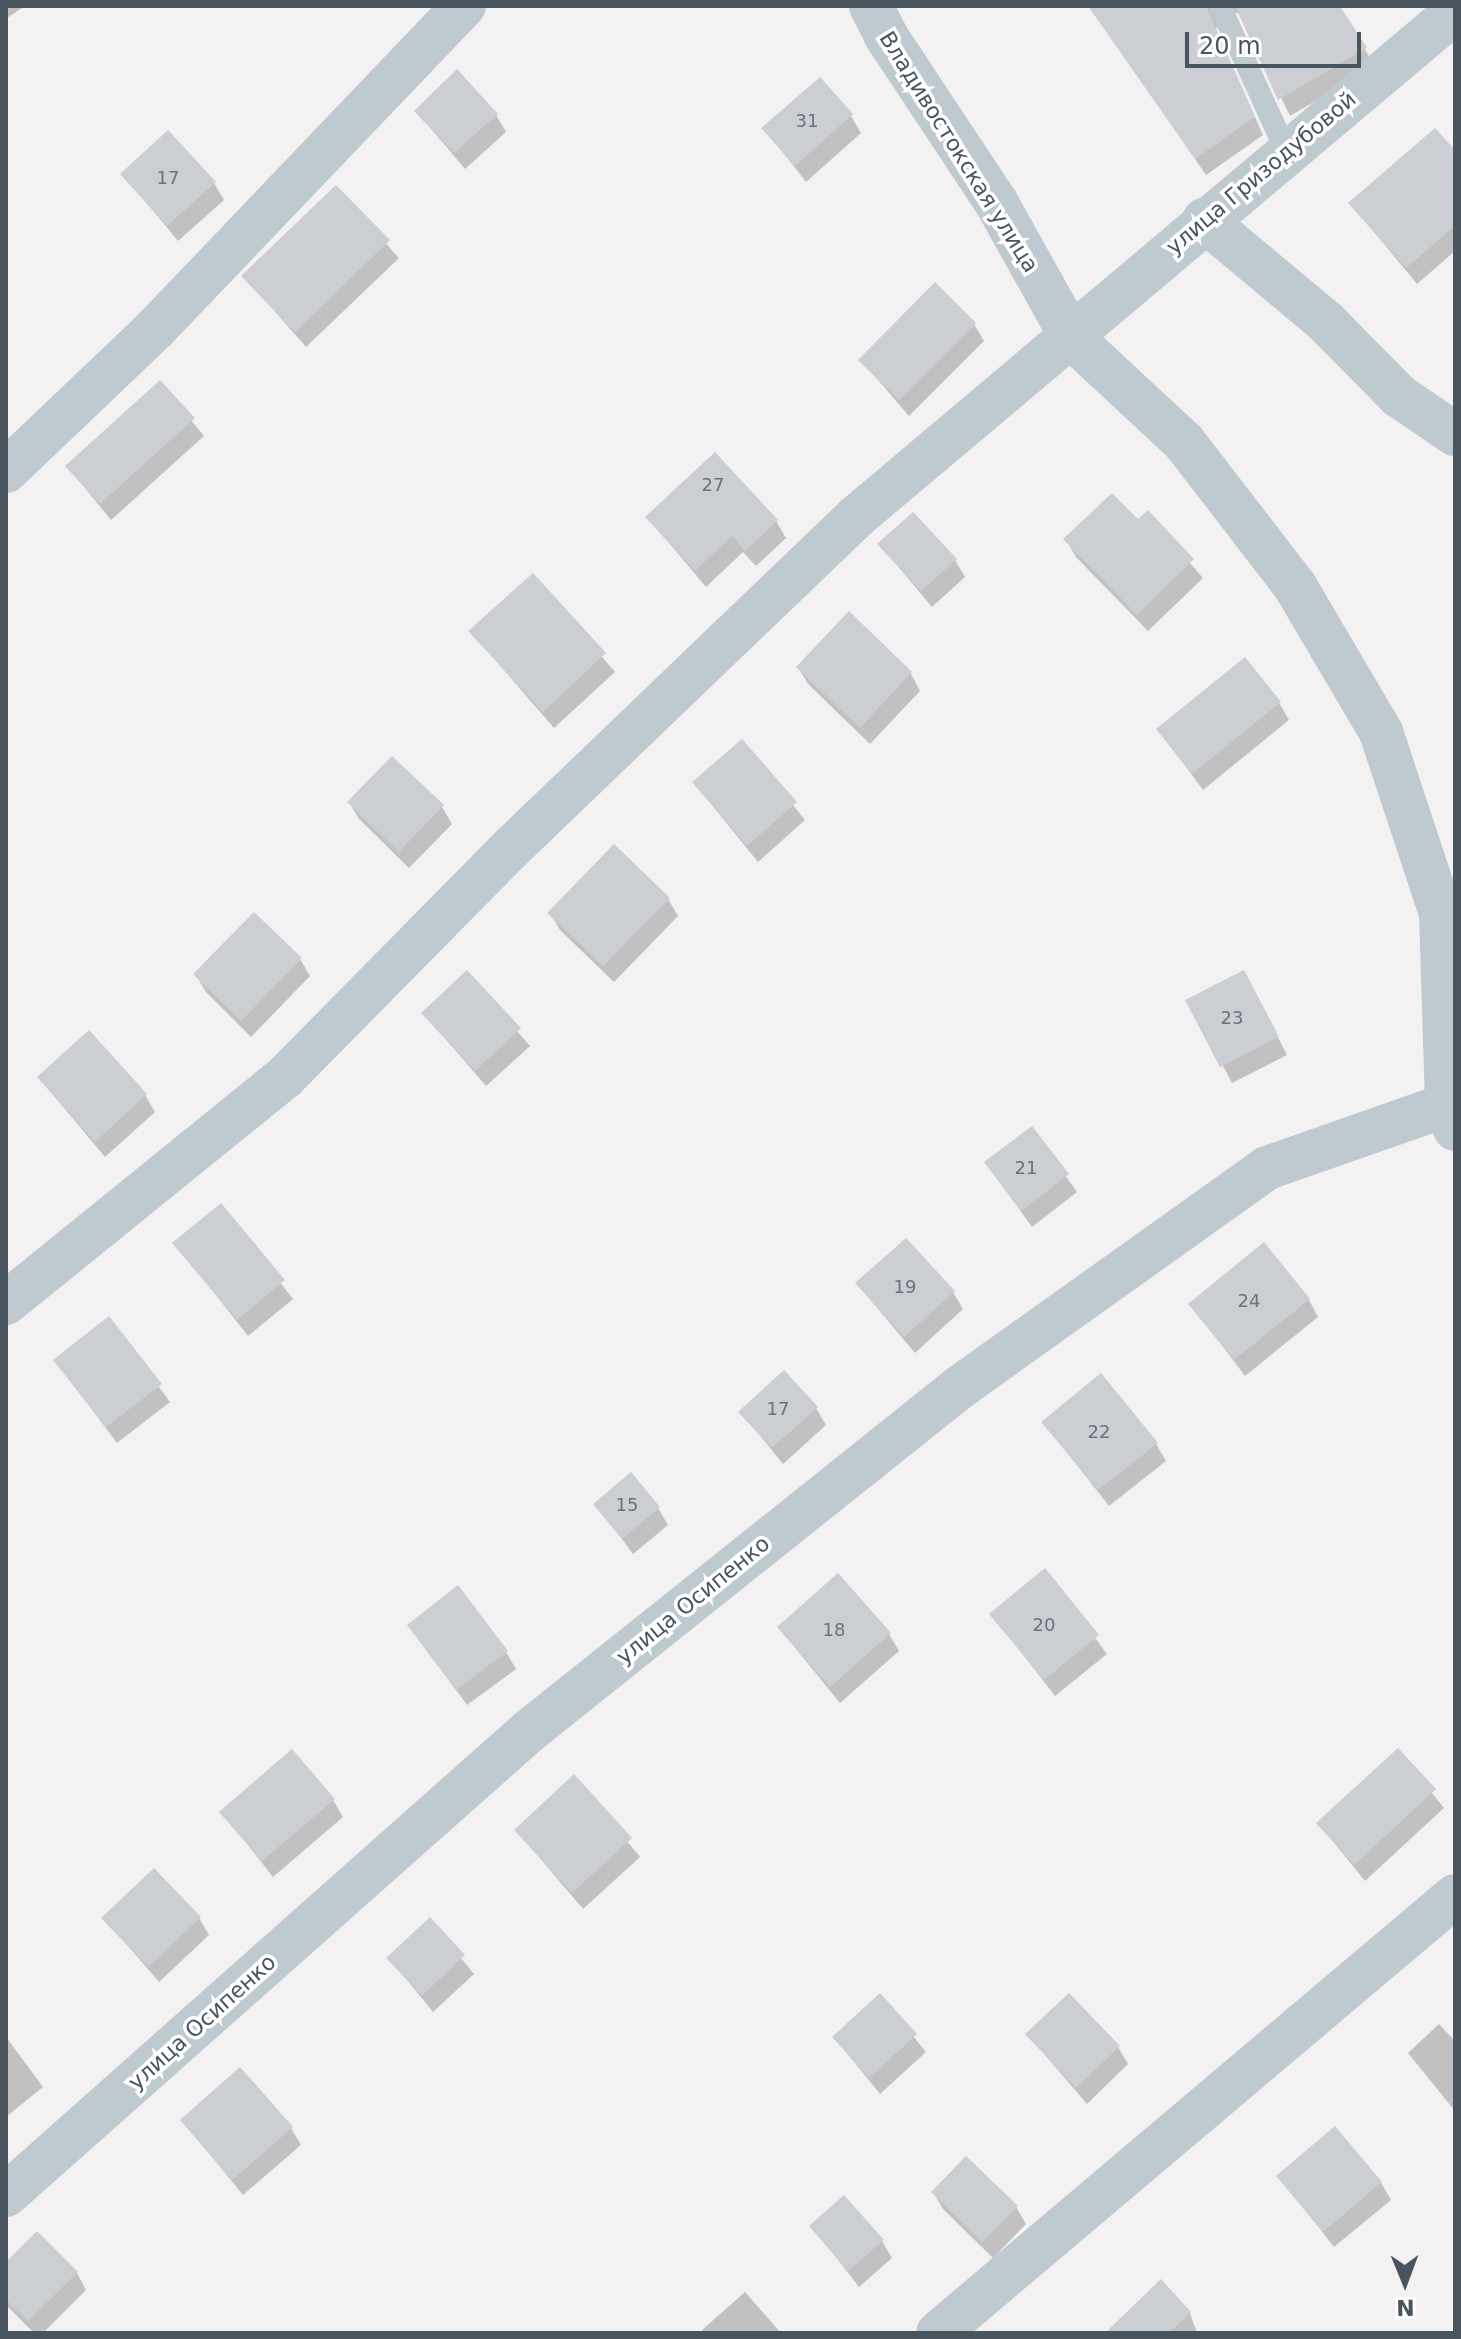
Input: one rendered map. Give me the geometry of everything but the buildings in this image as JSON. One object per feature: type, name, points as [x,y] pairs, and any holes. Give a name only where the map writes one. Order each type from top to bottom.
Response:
[{"type":"street","points":[[6,471],[155,329],[464,6]]},
{"type":"street","name":"Владивостокская улица","points":[[871,6],[996,202],[1072,338],[1184,442],[1295,586],[1381,732],[1441,913],[1451,1117]]},
{"type":"street","name":"улица Гризодубовой","points":[[6,1303],[284,1078],[512,847],[856,517],[1072,338],[1204,220],[1455,12]]},
{"type":"street","points":[[1204,220],[1326,322],[1399,396],[1455,434]]},
{"type":"street","name":"улица Осипенко","points":[[6,2195],[529,1731],[960,1387],[1267,1168],[1451,1117]]},
{"type":"street","points":[[938,2333],[1455,1896]]},
{"type":"lane","points":[[1220,6],[1286,151]]}]
